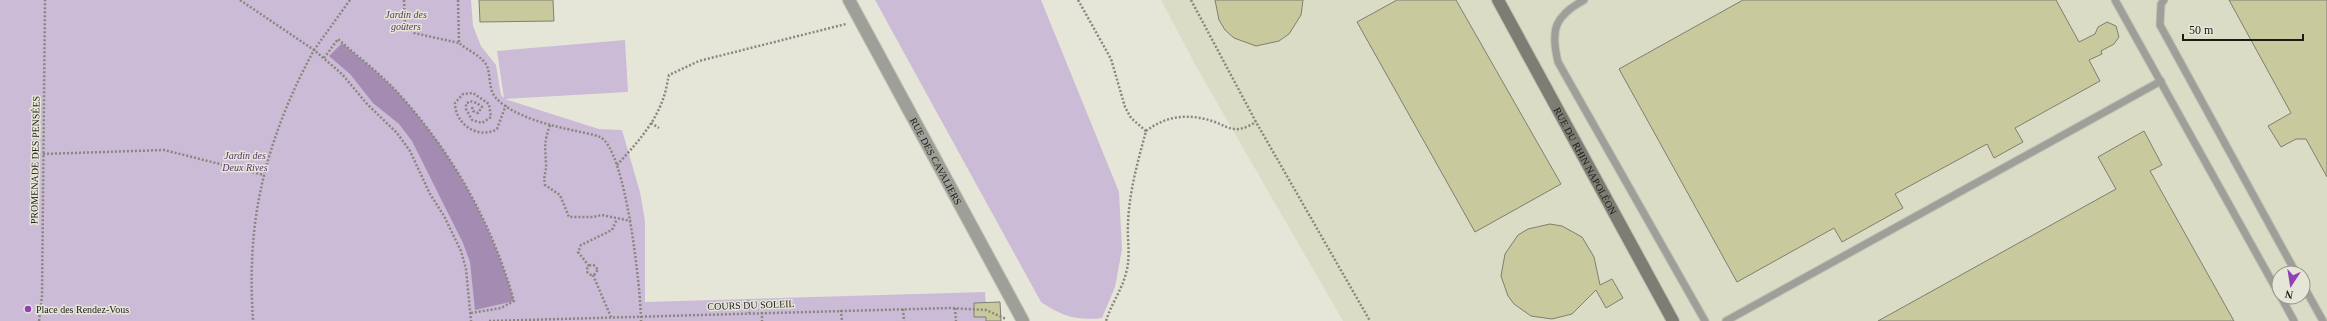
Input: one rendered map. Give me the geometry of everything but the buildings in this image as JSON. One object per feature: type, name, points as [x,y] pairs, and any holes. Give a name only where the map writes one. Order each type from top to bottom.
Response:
[{"type":"main road","name":"RUE DU RHIN NAPOLÉON","points":[[1498,0],[1673,321]]},
{"type":"street","name":"RUE DES CAVALIERS","points":[[849,0],[1023,321]]},
{"type":"lane","points":[[1584,0],[1567,10],[1559,20],[1555,33],[1554,47],[1558,62],[1705,321]]},
{"type":"lane","points":[[2115,0],[2271,280]]},
{"type":"lane","points":[[2164,0],[2161,4],[2160,25],[2292,265]]},
{"type":"lane","points":[[1726,321],[2161,81]]},
{"type":"lane","points":[[2311,299],[2323,321]]},
{"type":"lane","points":[[2285,305],[2294,321]]},
{"type":"path","name":"PROMENADE DES PENSÉES","points":[[39,321],[42,296],[45,0]]},
{"type":"path","points":[[240,0],[324,58],[367,104],[397,133],[410,151],[430,194],[444,216],[459,247],[466,269],[471,321]]},
{"type":"path","points":[[253,321],[252,263],[255,223],[264,175],[281,119],[314,50],[350,0]]},
{"type":"path","points":[[404,0],[405,23],[414,33],[459,43],[482,59],[487,66],[491,89],[495,98],[524,115],[550,125],[601,137],[610,146],[617,165],[631,222],[641,321]]},
{"type":"path","points":[[458,0],[459,43]]},
{"type":"path","points":[[1078,0],[1111,59],[1125,107],[1131,118],[1146,131]]},
{"type":"path","points":[[1191,0],[1256,122],[1370,321]]},
{"type":"path","points":[[617,165],[642,137],[651,123],[664,98],[669,75],[699,60],[851,23]]},
{"type":"path","points":[[324,58],[338,39],[398,93],[437,140],[477,202],[503,262],[514,301],[501,308],[471,313]]},
{"type":"path","points":[[472,107],[473,111],[478,113],[482,107],[477,103],[470,102],[466,104],[468,115],[477,122],[482,123],[491,117],[489,104],[473,94],[463,94],[455,103],[455,110],[464,124],[470,129],[484,134],[497,129],[506,105]]},
{"type":"path","points":[[1106,321],[1110,307],[1126,274],[1130,251],[1128,225],[1133,180],[1146,131],[1158,121],[1179,116],[1201,118],[1229,128],[1238,129],[1256,122]]},
{"type":"path","points":[[651,123],[659,128]]},
{"type":"path","points":[[550,125],[544,140],[544,151],[547,164],[543,176],[545,185],[560,195],[569,217],[593,217],[602,215],[631,222]]},
{"type":"path","points":[[43,154],[164,150],[264,175]]},
{"type":"path","points":[[593,275],[597,272],[596,267],[589,266],[578,252],[581,245],[612,230],[616,219]]},
{"type":"path","points":[[589,266],[588,273],[593,275],[611,317]]},
{"type":"path","points":[[748,300],[749,313]]},
{"type":"path","points":[[955,308],[956,321]]},
{"type":"path","name":"COURS DU SOLEIL","points":[[489,321],[559,320],[762,312],[955,308],[986,310],[1010,321]]},
{"type":"path","points":[[903,309],[904,321]]},
{"type":"path","points":[[841,310],[842,321]]},
{"type":"path","points":[[762,312],[762,321]]},
{"type":"shaded area","points":[[1161,0],[2327,0],[2327,321],[1343,321],[1197,68]]},
{"type":"shaded area","points":[[342,43],[379,74],[399,94],[437,140],[482,217],[505,272],[514,301],[475,310],[470,262],[463,243],[412,141],[399,124],[373,103],[350,74],[329,56]]},
{"type":"green space","name":"Jardin des Deux Rives","points":[[0,0],[471,0],[473,26],[481,46],[496,65],[501,95],[504,98],[497,51],[625,40],[628,92],[505,99],[599,129],[622,130],[640,192],[645,221],[645,302],[985,292],[987,321],[0,321]]},
{"type":"green space","points":[[875,0],[1041,0],[1119,192],[1122,249],[1115,287],[1102,318],[1077,318],[1056,311],[1041,302]]},
{"type":"place","name":"Place des Rendez-Vous","points":[[28,309]]},
{"type":"park label","name":"Jardin des goûters","points":[[406,20]]}]
